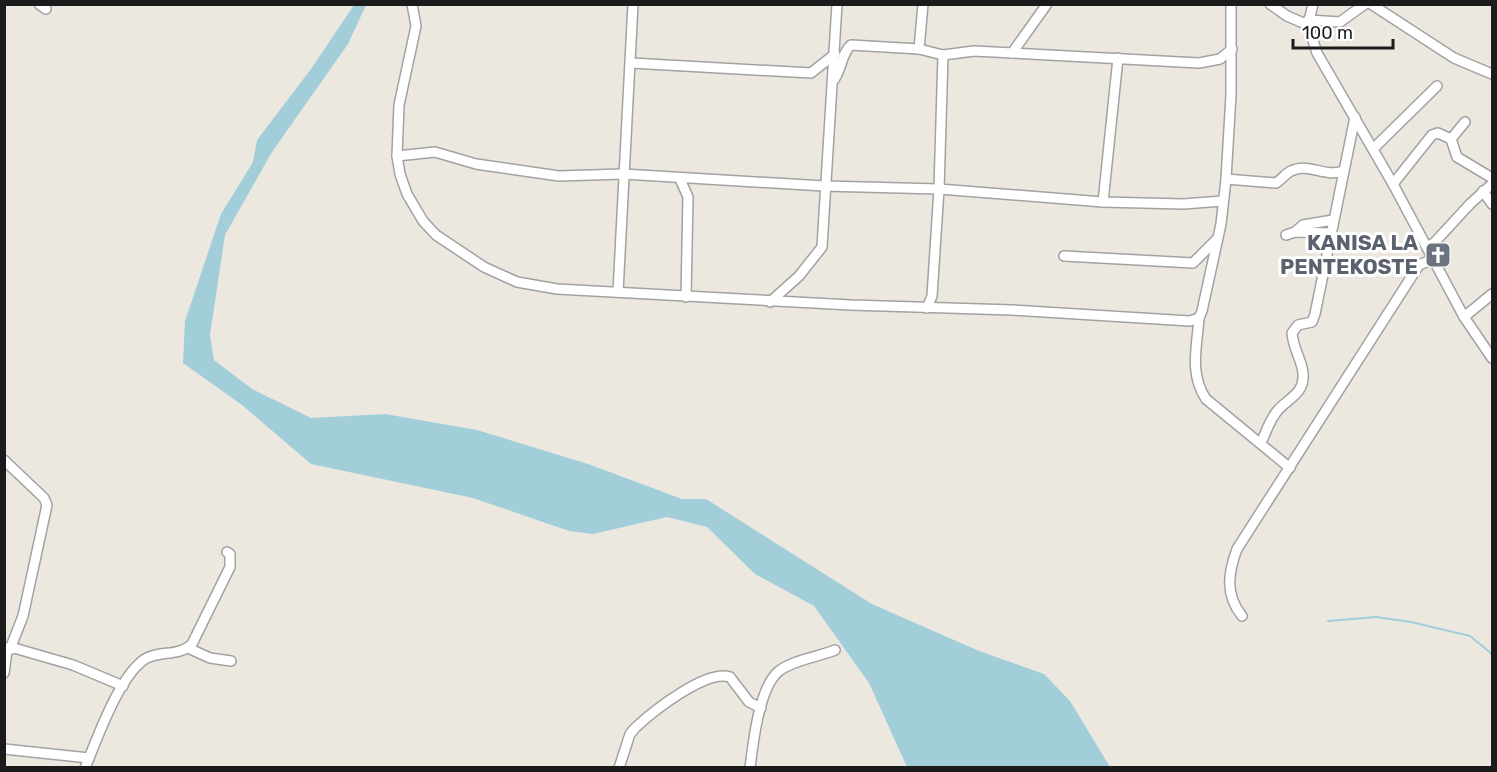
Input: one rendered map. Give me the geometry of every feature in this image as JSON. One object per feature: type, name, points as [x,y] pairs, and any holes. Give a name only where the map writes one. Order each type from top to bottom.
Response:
[{"type":"street","points":[[412,4],[416,26],[399,105],[397,156],[407,194],[423,221],[445,241],[484,267],[528,285],[770,302],[1012,309],[1168,321],[1190,321],[1199,318]]},
{"type":"street","points":[[618,292],[623,174],[632,63],[633,4]]},
{"type":"street","points":[[770,302],[799,276],[822,247],[837,4]]},
{"type":"street","points":[[919,49],[923,4]]},
{"type":"street","points":[[1012,53],[1047,4]]},
{"type":"street","points":[[1270,4],[1287,16],[1308,22],[1340,22],[1365,4]]},
{"type":"street","points":[[1312,4],[1308,22],[1317,54],[1394,184],[1464,317],[1492,358]]},
{"type":"street","points":[[1371,4],[1454,58],[1492,74]]},
{"type":"street","points":[[1231,5],[1232,49],[1226,179],[1218,238],[1199,318],[1195,368],[1199,388],[1206,399],[1290,468]]},
{"type":"street","points":[[833,81],[840,69],[846,50],[851,45],[919,49],[943,55],[974,51],[1213,62],[1232,49]]},
{"type":"street","points":[[632,63],[811,73],[835,54]]},
{"type":"street","points":[[927,308],[932,296],[939,189],[943,55]]},
{"type":"street","points":[[1103,202],[1118,58]]},
{"type":"street","points":[[1373,149],[1437,86]]},
{"type":"street","points":[[1261,443],[1279,409],[1295,396],[1302,385],[1302,366],[1293,350],[1292,333],[1298,325],[1312,322],[1315,314],[1342,171],[1355,117]]},
{"type":"street","points":[[1451,139],[1465,123]]},
{"type":"street","points":[[1394,184],[1432,135],[1438,132],[1451,139],[1457,157],[1492,178]]},
{"type":"street","points":[[397,156],[435,152],[476,164],[559,176],[623,174],[824,186],[939,189],[1103,202],[1183,204],[1222,201]]},
{"type":"street","points":[[1226,179],[1276,183],[1290,171],[1300,168],[1327,175],[1342,171]]},
{"type":"street","points":[[680,179],[688,197],[686,297]]},
{"type":"street","points":[[1427,247],[1434,243],[1492,184]]},
{"type":"street","points":[[1483,192],[1492,204]]},
{"type":"street","points":[[1330,233],[1291,234],[1303,225],[1333,220]]},
{"type":"street","points":[[1064,256],[1193,263],[1218,238]]},
{"type":"street","points":[[1242,616],[1235,607],[1228,585],[1229,572],[1246,531],[1290,468],[1419,265],[1433,259]]},
{"type":"street","points":[[1464,317],[1492,294]]},
{"type":"street","points":[[4,460],[44,498],[47,505],[23,616],[7,648],[4,673]]},
{"type":"street","points":[[188,648],[226,578],[231,559],[227,552]]},
{"type":"street","points":[[7,648],[21,649],[73,664],[123,686]]},
{"type":"street","points":[[85,768],[123,686],[143,661],[188,648],[210,658],[231,661]]},
{"type":"street","points":[[750,768],[760,708],[765,691],[778,671],[835,650]]},
{"type":"street","points":[[619,768],[630,734],[635,728],[678,694],[708,680],[720,676],[730,677],[749,702],[760,708]]},
{"type":"street","points":[[4,749],[89,758]]},
{"type":"water","points":[[354,5],[366,5],[348,44],[272,152],[225,235],[210,335],[214,360],[252,389],[311,418],[385,414],[477,430],[588,464],[682,499],[706,499],[872,604],[979,651],[1044,674],[1070,701],[1110,767],[907,767],[869,683],[814,606],[755,574],[707,527],[667,517],[593,534],[569,531],[473,498],[311,464],[242,405],[183,363],[185,321],[221,214],[253,162],[257,140],[311,69]]},
{"type":"waterway","points":[[1328,621],[1376,617],[1411,622],[1470,636],[1492,654]]},
{"type":"place","name":"KANISA LA PENTEKOSTE","points":[[1438,255]]}]
